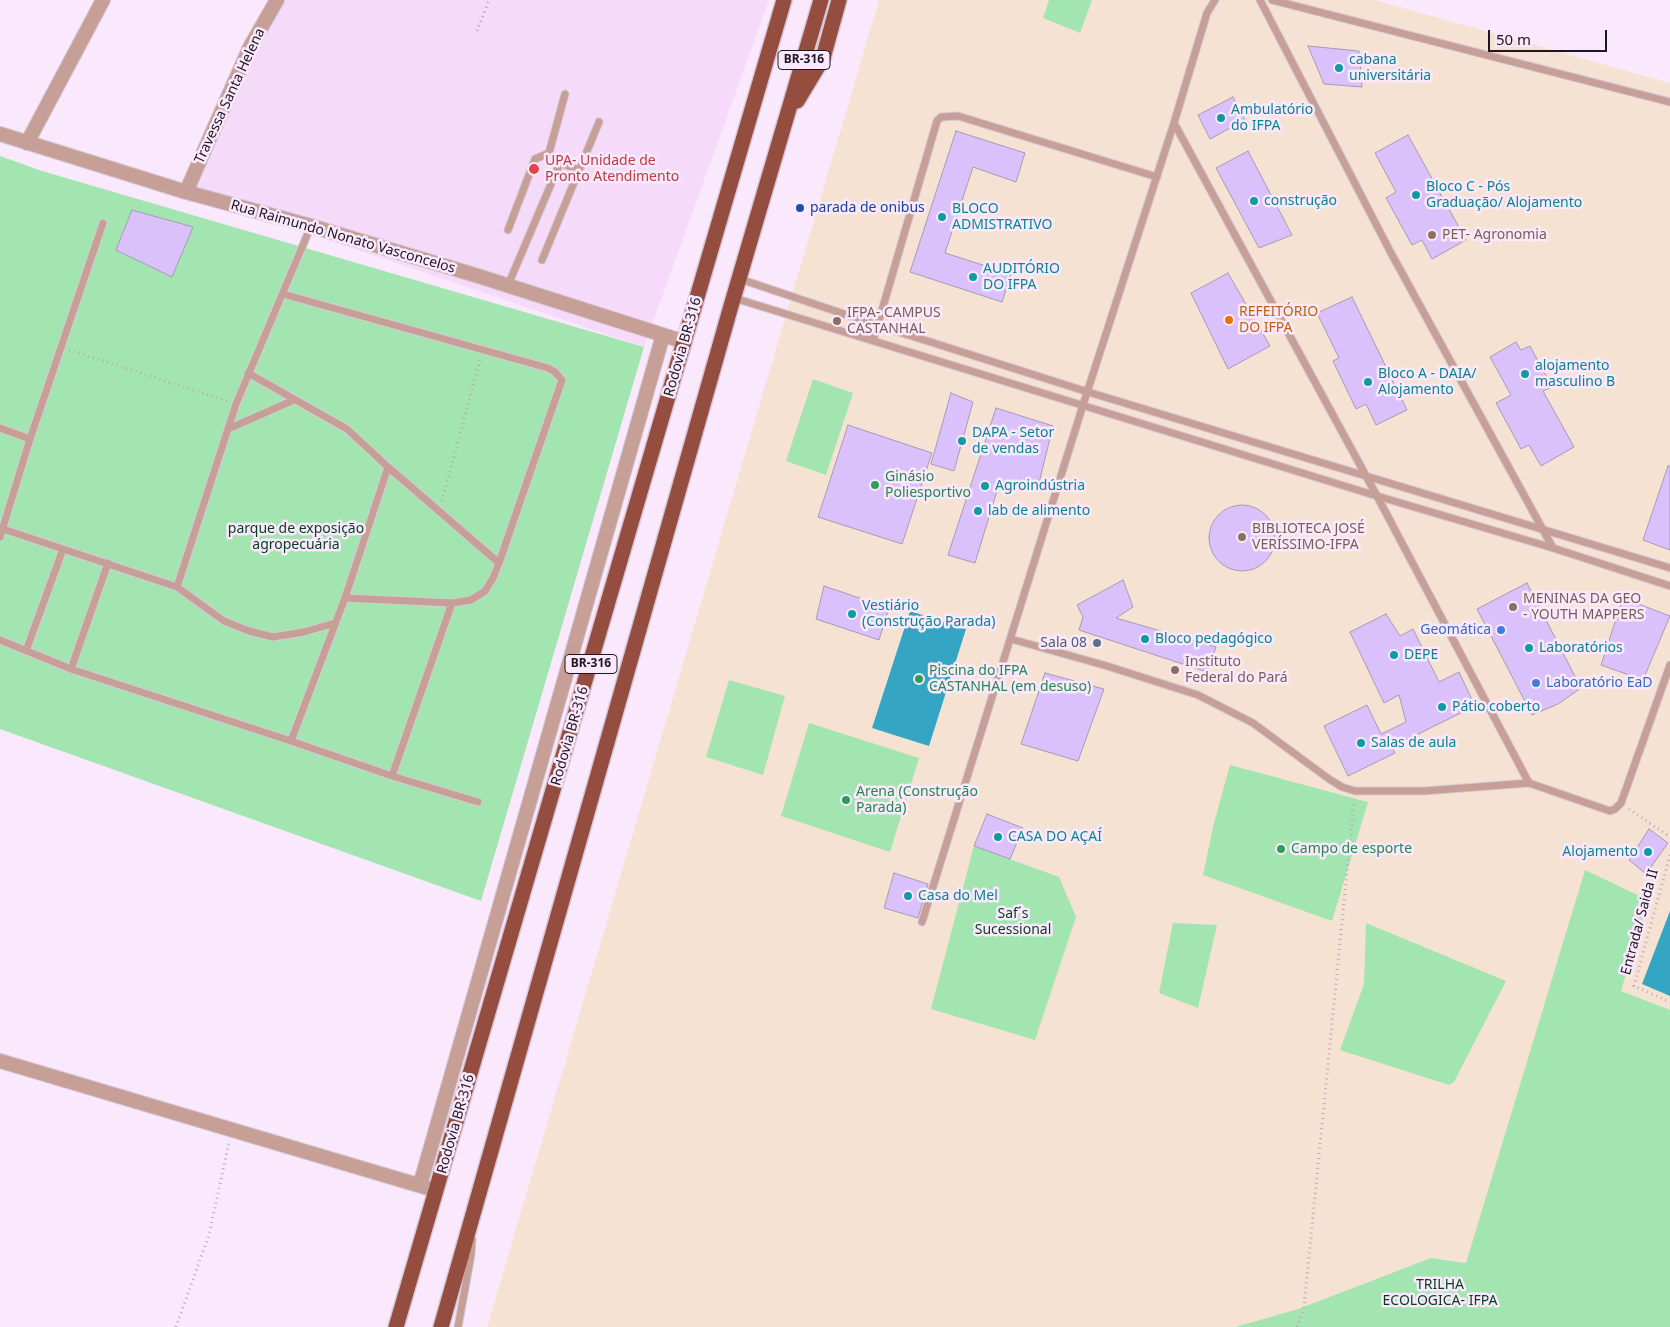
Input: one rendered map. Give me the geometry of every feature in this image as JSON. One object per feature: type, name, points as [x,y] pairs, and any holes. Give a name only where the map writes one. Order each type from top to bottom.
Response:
[{"type":"highway","name":"Rodovia BR-316","points":[[396,1327],[784,0]]},
{"type":"highway","name":"BR-316","points":[[441,1327],[734,298],[822,0]]},
{"type":"highway","points":[[786,120],[823,58],[839,0]]},
{"type":"street","points":[[27,143],[103,0]]},
{"type":"street","name":"Travessa Santa Helena","points":[[186,192],[250,46],[277,0]]},
{"type":"street","name":"Rua Raimundo Nonato Vasconcelos","points":[[0,134],[186,192],[311,226],[508,285],[685,342]]},
{"type":"street","points":[[420,1185],[663,335]]},
{"type":"street","points":[[0,1061],[437,1190]]},
{"type":"lane","points":[[922,922],[1207,13],[1215,0]]},
{"type":"lane","points":[[1260,0],[1391,253],[1553,548]]},
{"type":"lane","points":[[1272,0],[1670,102]]},
{"type":"lane","points":[[549,153],[565,94]]},
{"type":"lane","points":[[873,341],[938,121],[941,117],[949,115],[958,116],[1157,177]]},
{"type":"lane","points":[[542,260],[599,122]]},
{"type":"lane","points":[[1174,123],[1377,496],[1529,783]]},
{"type":"lane","points":[[549,153],[560,163],[579,170]]},
{"type":"lane","points":[[508,230],[535,158],[549,153]]},
{"type":"lane","points":[[508,285],[560,163]]},
{"type":"lane","points":[[0,536],[30,439],[104,223]]},
{"type":"lane","points":[[177,586],[236,404],[311,226]]},
{"type":"lane","points":[[740,279],[1088,392],[1670,568]]},
{"type":"lane","points":[[283,294],[548,368],[556,372],[562,380],[499,563],[485,591],[471,600],[452,603],[345,598]]},
{"type":"lane","points":[[734,298],[1377,496],[1553,548],[1670,586]]},
{"type":"lane","points":[[248,373],[347,429],[499,563]]},
{"type":"lane","points":[[228,429],[294,400]]},
{"type":"lane","points":[[0,428],[30,439]]},
{"type":"lane","points":[[291,741],[345,598],[388,467]]},
{"type":"lane","points":[[3,529],[177,586],[224,621],[249,632],[273,637],[304,632],[335,623]]},
{"type":"lane","points":[[26,652],[63,549]]},
{"type":"lane","points":[[72,668],[108,563]]},
{"type":"lane","points":[[392,776],[452,603]]},
{"type":"lane","points":[[1011,639],[1107,666],[1198,695],[1253,724],[1329,779],[1342,787],[1355,791],[1424,791],[1529,783],[1610,811],[1615,809],[1620,803],[1670,665]]},
{"type":"lane","points":[[0,640],[26,652],[72,668],[392,776],[478,802]]},
{"type":"lane","points":[[458,1327],[471,1255],[472,1222]]},
{"type":"path","points":[[477,31],[489,0]]},
{"type":"path","points":[[62,347],[236,404]]},
{"type":"path","points":[[439,511],[483,350]]},
{"type":"path","points":[[1297,1327],[1304,1307],[1355,791]]},
{"type":"path","points":[[1620,803],[1670,837]]},
{"type":"path","name":"Entrada/ Saida II","points":[[1670,855],[1634,986],[1670,1002]]},
{"type":"path","points":[[176,1327],[209,1235],[232,1130]]},
{"type":"shaded area","points":[[277,0],[769,0],[644,347],[186,192]]},
{"type":"shaded area","name":"Instituto Federal do Pará","points":[[879,0],[1375,0],[1670,83],[1670,1292],[1431,1258],[1298,1309],[1235,1327],[487,1327]]},
{"type":"green space","points":[[1049,0],[1092,0],[1080,33],[1043,18]]},
{"type":"green space","name":"parque de exposição agropecuária","points":[[0,156],[42,171],[644,347],[481,901],[0,729]]},
{"type":"green space","points":[[813,379],[853,393],[826,475],[786,461]]},
{"type":"green space","points":[[729,680],[785,696],[763,775],[706,757]]},
{"type":"green space","name":"Arena (Construção Parada)","points":[[809,723],[919,758],[890,852],[781,816]]},
{"type":"green space","name":"Campo de esporte","points":[[1230,765],[1368,802],[1332,921],[1203,875],[1214,823]]},
{"type":"green space","name":"Saf´s Sucessional","points":[[974,846],[1059,877],[1076,917],[1035,1040],[931,1009]]},
{"type":"green space","name":"TRILHA ECOLOGICA- IFPA","points":[[1585,870],[1648,900],[1621,991],[1670,1010],[1670,1327],[1235,1327],[1298,1309],[1431,1258],[1466,1263]]},
{"type":"green space","points":[[1173,923],[1217,925],[1198,1008],[1159,993]]},
{"type":"green space","points":[[1366,923],[1506,981],[1454,1082],[1449,1085],[1340,1050],[1364,984]]},
{"type":"water","name":"Piscina do IFPA CASTANHAL (em desuso)","points":[[910,611],[966,629],[929,746],[872,728]]},
{"type":"water","points":[[1670,911],[1670,996],[1642,984]]},
{"type":"building","name":"cabana universitária","points":[[1308,46],[1359,51],[1362,87],[1324,84]]},
{"type":"building","name":"Ambulatório do IFPA","points":[[1233,97],[1245,120],[1210,139],[1198,115]]},
{"type":"building","name":"BLOCO ADMISTRATIVO","points":[[956,131],[1025,153],[1016,182],[973,167],[945,253],[1011,274],[1002,302],[910,272]]},
{"type":"building","name":"Bloco C - Pós Graduação/ Alojamento","points":[[1408,135],[1466,240],[1432,259],[1422,240],[1412,245],[1386,198],[1396,192],[1375,153]]},
{"type":"building","name":"construção","points":[[1248,151],[1292,235],[1259,248],[1216,168]]},
{"type":"building","points":[[132,210],[193,227],[172,277],[116,250]]},
{"type":"building","name":"REFEITÓRIO DO IFPA","points":[[1228,273],[1270,346],[1228,369],[1191,293]]},
{"type":"building","name":"Bloco A - DAIA/ Alojamento","points":[[1352,297],[1407,410],[1376,425],[1366,404],[1356,409],[1333,361],[1339,358],[1317,313]]},
{"type":"building","points":[[1516,342],[1521,350],[1530,346],[1552,387],[1543,391],[1574,447],[1541,466],[1529,445],[1521,449],[1496,403],[1511,395],[1490,357]]},
{"type":"building","points":[[951,393],[973,402],[954,471],[931,464]]},
{"type":"building","name":"Agroindústria","points":[[996,408],[1053,426],[1037,491],[1000,481],[975,563],[948,555]]},
{"type":"building","name":"Ginásio Poliesportivo","points":[[848,425],[932,453],[902,544],[818,517]]},
{"type":"building","points":[[1668,466],[1670,466],[1670,550],[1643,540]]},
{"type":"building","name":"BIBLIOTECA JOSÉ VERÍSSIMO-IFPA","points":[[1235,505],[1249,505],[1261,510],[1270,519],[1275,531],[1273,551],[1266,562],[1249,571],[1235,571],[1223,566],[1214,557],[1209,545],[1209,531],[1214,519],[1223,510]]},
{"type":"building","name":"Bloco pedagógico","points":[[1123,580],[1133,607],[1116,618],[1216,647],[1207,672],[1079,630],[1083,617],[1077,605]]},
{"type":"building","name":"Laboratórios","points":[[1527,583],[1581,688],[1558,704],[1532,715],[1477,609]]},
{"type":"building","name":"Vestiário (Construção Parada)","points":[[824,586],[889,608],[879,640],[816,619]]},
{"type":"building","points":[[1623,598],[1670,616],[1643,680],[1601,665]]},
{"type":"building","points":[[1386,614],[1400,636],[1413,629],[1439,682],[1459,672],[1475,706],[1392,747],[1395,753],[1348,776],[1324,726],[1367,705],[1381,734],[1406,722],[1399,695],[1384,703],[1350,632]]},
{"type":"building","points":[[1045,673],[1104,689],[1078,761],[1021,744]]},
{"type":"building","name":"CASA DO AÇAÍ","points":[[987,814],[1023,828],[1010,859],[974,846]]},
{"type":"building","name":"Alojamento","points":[[1649,829],[1668,843],[1646,874],[1629,860]]},
{"type":"building","name":"Casa do Mel","points":[[894,873],[928,884],[918,918],[884,908]]},
{"type":"place","name":"cabana universitária","points":[[1339,68]]},
{"type":"place","name":"Ambulatório do IFPA","points":[[1221,118]]},
{"type":"place","name":"UPA- Unidade de Pronto Atendimento","points":[[534,169]]},
{"type":"place","name":"Bloco C - Pós Graduação/ Alojamento","points":[[1416,195]]},
{"type":"place","name":"construção","points":[[1254,201]]},
{"type":"place","name":"parada de onibus","points":[[800,208]]},
{"type":"place","name":"BLOCO ADMISTRATIVO","points":[[942,217]]},
{"type":"place","name":"PET- Agronomia","points":[[1432,235]]},
{"type":"place","name":"AUDITÓRIO DO IFPA","points":[[973,277]]},
{"type":"place","name":"REFEITÓRIO DO IFPA","points":[[1229,320]]},
{"type":"place","name":"IFPA- CAMPUS CASTANHAL","points":[[837,321]]},
{"type":"place","name":"alojamento masculino B","points":[[1525,374]]},
{"type":"place","name":"Bloco A - DAIA/ Alojamento","points":[[1368,382]]},
{"type":"place","name":"DAPA - Setor de vendas","points":[[962,441]]},
{"type":"place","name":"Ginásio Poliesportivo","points":[[875,485]]},
{"type":"place","name":"Agroindústria","points":[[985,486]]},
{"type":"place","name":"lab de alimento","points":[[978,511]]},
{"type":"place","name":"BIBLIOTECA JOSÉ VERÍSSIMO-IFPA","points":[[1242,537]]},
{"type":"place","name":"MENINAS DA GEO - YOUTH MAPPERS","points":[[1513,607]]},
{"type":"place","name":"Vestiário (Construção Parada)","points":[[852,614]]},
{"type":"place","name":"Geomática","points":[[1501,630]]},
{"type":"place","name":"Bloco pedagógico","points":[[1145,639]]},
{"type":"place","name":"Sala 08","points":[[1097,643]]},
{"type":"place","name":"Laboratórios","points":[[1529,648]]},
{"type":"place","name":"DEPE","points":[[1394,655]]},
{"type":"place","name":"Instituto Federal do Pará","points":[[1175,670]]},
{"type":"place","name":"Piscina do IFPA CASTANHAL (em desuso)","points":[[919,679]]},
{"type":"place","name":"Laboratório EaD","points":[[1536,683]]},
{"type":"place","name":"Pátio coberto","points":[[1442,707]]},
{"type":"place","name":"Salas de aula","points":[[1361,743]]},
{"type":"place","name":"Arena (Construção Parada)","points":[[846,800]]},
{"type":"place","name":"CASA DO AÇAÍ","points":[[998,837]]},
{"type":"place","name":"Campo de esporte","points":[[1281,849]]},
{"type":"place","name":"Alojamento","points":[[1648,852]]},
{"type":"place","name":"Casa do Mel","points":[[908,896]]}]
